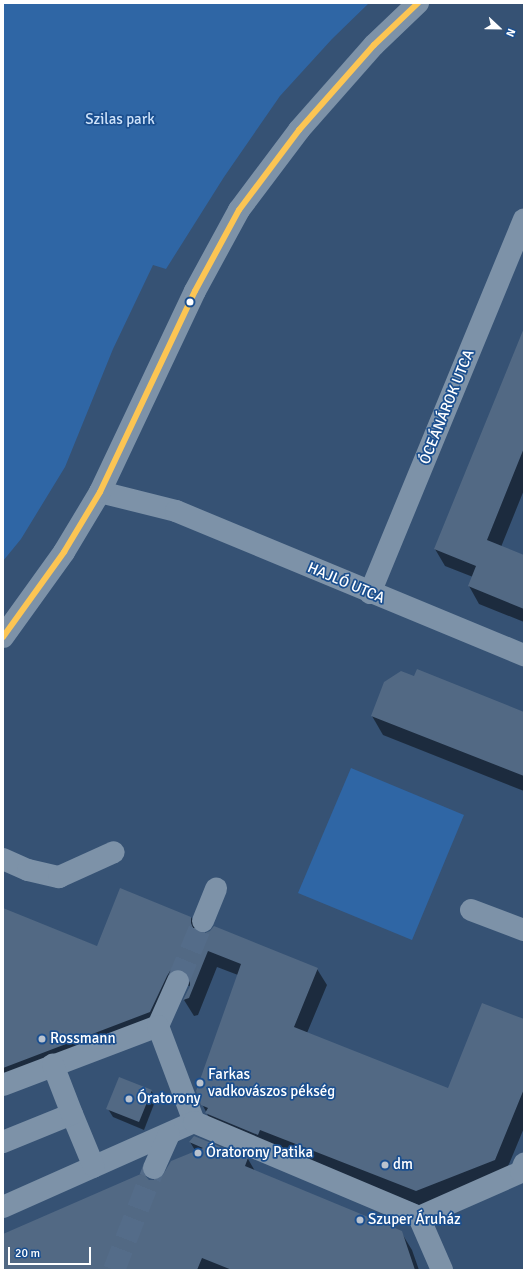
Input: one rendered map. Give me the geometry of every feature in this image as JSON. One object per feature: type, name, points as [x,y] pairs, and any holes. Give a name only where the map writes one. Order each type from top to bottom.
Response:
[{"type":"street","points":[[3,637],[64,552],[100,492],[195,291],[239,210],[299,130],[374,45],[418,3]]},
{"type":"street","name":"ÓCEÁNÁROK UTCA","points":[[370,593],[524,220]]},
{"type":"street","name":"HAJLÓ UTCA","points":[[100,492],[176,511],[370,593],[524,655]]},
{"type":"street","points":[[3,859],[28,870],[59,877],[114,852]]},
{"type":"street","points":[[203,921],[216,888]]},
{"type":"street","points":[[471,910],[524,930]]},
{"type":"street","points":[[178,981],[158,1026],[194,1122],[419,1217],[442,1270]]},
{"type":"street","points":[[3,1085],[158,1026]]},
{"type":"street","points":[[53,1065],[94,1167]]},
{"type":"street","points":[[3,1142],[72,1114]]},
{"type":"street","points":[[3,1207],[194,1122]]},
{"type":"street","points":[[154,1168],[169,1134]]},
{"type":"street","points":[[419,1217],[523,1172]]},
{"type":"green space","name":"Szilas park","points":[[3,3],[369,3],[332,39],[280,96],[224,177],[166,269],[153,265],[113,349],[65,467],[21,539],[3,561]]},
{"type":"green space","points":[[351,768],[464,815],[412,940],[298,893]]},
{"type":"building","points":[[524,328],[524,448],[487,540],[524,555],[524,609],[468,586],[476,566],[434,549]]},
{"type":"building","points":[[417,669],[524,712],[524,776],[371,716],[384,682],[401,671],[414,676]]},
{"type":"building","points":[[120,888],[191,917],[193,928],[198,932],[205,933],[210,931],[214,926],[318,968],[294,1027],[448,1088],[482,1003],[524,1019],[524,1089],[495,1160],[416,1191],[260,1130],[258,1135],[205,1113],[208,1108],[201,1105],[196,1091],[241,964],[208,951],[189,998],[183,1000],[190,986],[188,974],[183,970],[176,969],[170,971],[150,1012],[3,1068],[3,908],[97,946]]},
{"type":"building","name":"Óratorony","points":[[119,1077],[152,1090],[139,1122],[106,1109]]},
{"type":"building","points":[[194,1136],[248,1158],[245,1166],[402,1231],[415,1270],[232,1270],[202,1258],[197,1270],[3,1270],[3,1234],[143,1173],[149,1180],[161,1178],[171,1161],[203,1148],[189,1142]]},
{"type":"tunnel","points":[[178,981],[203,921]]},
{"type":"tunnel","points":[[114,1270],[154,1168]]},
{"type":"transit line","points":[[3,637],[64,552],[100,492],[195,291],[239,210],[299,130],[374,45],[418,3]]},
{"type":"place","name":"Rossmann","points":[[42,1039]]},
{"type":"place","name":"Farkas vadkovászos pékség","points":[[200,1083]]},
{"type":"place","name":"Óratorony","points":[[129,1099]]},
{"type":"place","name":"Óratorony Patika","points":[[198,1153]]},
{"type":"place","name":"dm","points":[[385,1165]]},
{"type":"place","name":"Szuper Áruház","points":[[360,1220]]}]
